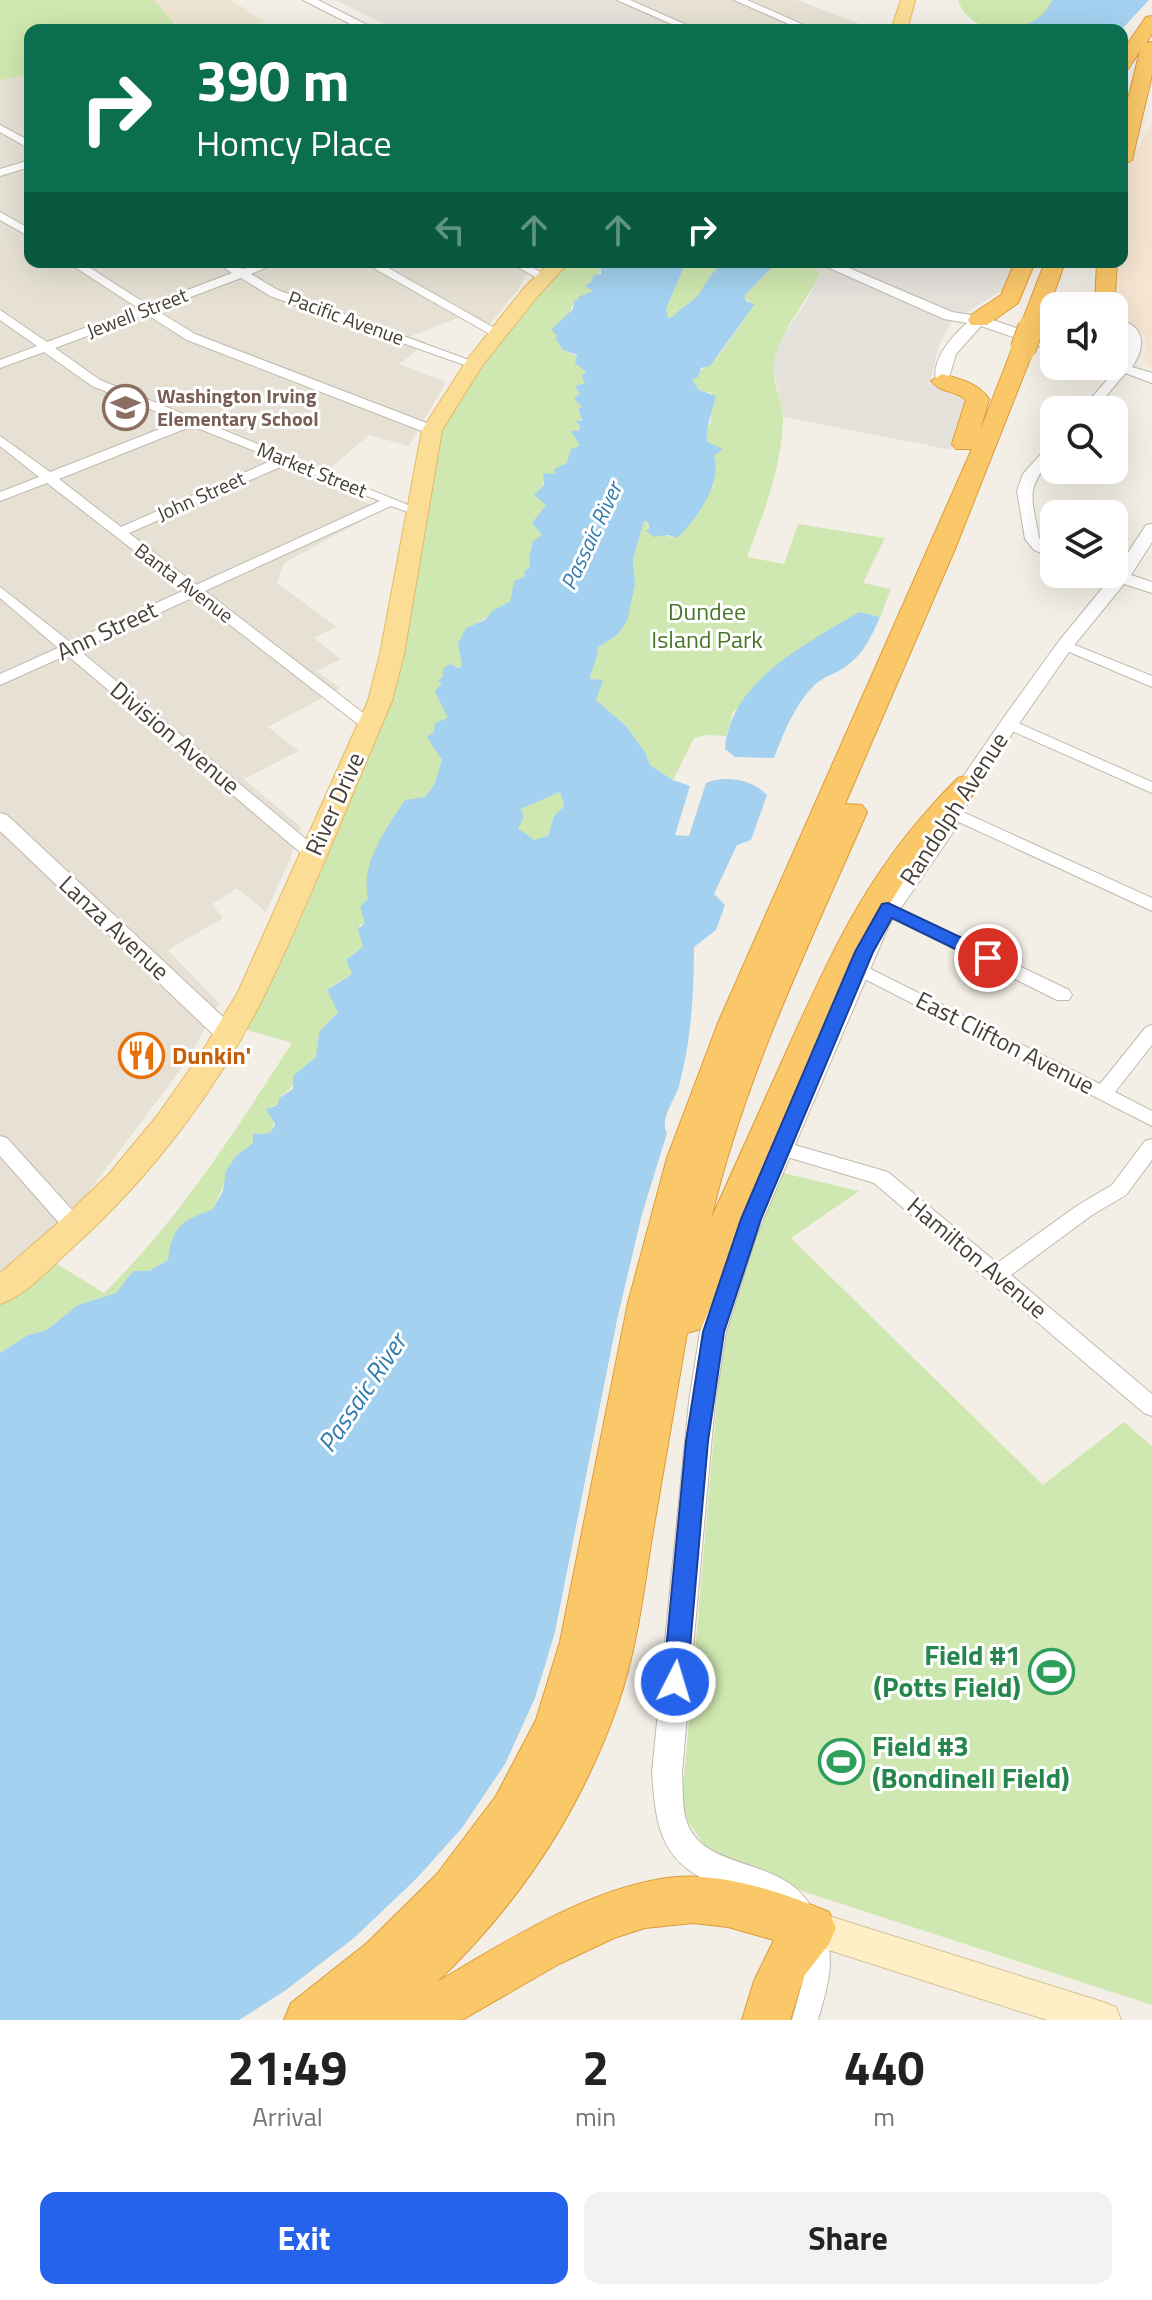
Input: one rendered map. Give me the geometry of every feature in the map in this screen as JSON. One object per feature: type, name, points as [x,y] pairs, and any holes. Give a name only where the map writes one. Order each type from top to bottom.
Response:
[{"type":"highway","points":[[1128,131],[1152,21]]},
{"type":"highway","points":[[1128,60],[1146,45]]},
{"type":"highway","points":[[1128,71],[1146,45]]},
{"type":"highway","points":[[1128,103],[1146,45]]},
{"type":"highway","points":[[973,319],[1010,298],[1022,268]]},
{"type":"highway","points":[[1050,292],[1054,268]]},
{"type":"highway","points":[[1061,292],[1070,268]]},
{"type":"highway","points":[[1106,292],[1107,268]]},
{"type":"highway","points":[[308,2020],[374,1968],[461,1879],[506,1820],[555,1727],[586,1618],[648,1293],[672,1194],[718,1065],[977,470],[1040,341]]},
{"type":"highway","points":[[620,1605],[675,1298],[712,1155],[758,1031],[982,506],[1040,343]]},
{"type":"highway","points":[[835,795],[854,727],[979,404],[968,390],[942,381]]},
{"type":"highway","points":[[359,2020],[454,1932],[509,1868],[533,1835],[568,1772],[597,1702],[677,1353],[703,1276],[865,916],[932,822],[961,799]]},
{"type":"highway","points":[[417,2020],[577,1931],[647,1904],[677,1899],[707,1902],[813,1928]]},
{"type":"highway","points":[[766,2020],[781,1970],[795,1945],[813,1928]]},
{"type":"main road","points":[[901,24],[908,0]]},
{"type":"main road","name":"River Drive","points":[[0,1291],[75,1227],[134,1166],[184,1101],[252,992],[380,701],[392,654],[432,430],[474,364],[554,268]]},
{"type":"main road","points":[[813,1928],[1103,2020]]},
{"type":"street","points":[[309,0],[359,24]]},
{"type":"street","points":[[622,0],[679,24]]},
{"type":"street","points":[[739,0],[796,24]]},
{"type":"street","points":[[0,128],[24,142]]},
{"type":"street","points":[[0,173],[24,165]]},
{"type":"street","points":[[0,215],[24,230]]},
{"type":"street","points":[[82,268],[191,337],[432,430]]},
{"type":"street","name":"Pacific Avenue","points":[[232,268],[274,293],[474,364]]},
{"type":"street","name":"Jewell Street","points":[[0,364],[258,268]]},
{"type":"street","points":[[380,268],[499,334]]},
{"type":"street","points":[[526,268],[544,278]]},
{"type":"street","points":[[837,268],[949,316],[1040,336]]},
{"type":"street","points":[[858,268],[973,319]]},
{"type":"street","name":"Market Street","points":[[0,314],[96,383],[416,511]]},
{"type":"street","points":[[942,381],[944,365],[951,349],[973,319]]},
{"type":"street","points":[[1128,330],[1136,338],[1137,344],[1128,355]]},
{"type":"street","points":[[1128,370],[1152,378]]},
{"type":"street","points":[[0,497],[193,421]]},
{"type":"street","name":"Banta Avenue","points":[[0,440],[369,725]]},
{"type":"street","name":"John Street","points":[[118,533],[285,460]]},
{"type":"street","points":[[1040,464],[1028,477],[1024,491],[1032,539],[1040,547]]},
{"type":"street","name":"Ann Street","points":[[0,680],[389,502]]},
{"type":"street","name":"Randolph Avenue","points":[[1128,561],[1152,529]]},
{"type":"street","points":[[1128,579],[1152,588]]},
{"type":"street","name":"Randolph Avenue","points":[[813,1928],[773,1888],[706,1865],[690,1852],[678,1836],[670,1816],[667,1797],[697,1441],[709,1355],[732,1268],[857,968],[888,909],[1009,724],[1108,588]]},
{"type":"street","name":"Division Avenue","points":[[0,591],[313,854]]},
{"type":"street","points":[[1065,645],[1152,682]]},
{"type":"street","points":[[1009,724],[1152,788]]},
{"type":"street","points":[[961,799],[1152,905]]},
{"type":"street","name":"Lanza Avenue","points":[[0,820],[228,1035]]},
{"type":"street","points":[[888,909],[1063,995]]},
{"type":"street","name":"East Clifton Avenue","points":[[857,968],[1152,1119]]},
{"type":"street","points":[[1103,1094],[1152,1032]]},
{"type":"street","points":[[0,1143],[75,1227]]},
{"type":"street","points":[[997,1274],[1085,1210],[1119,1190],[1152,1146]]},
{"type":"street","name":"Hamilton Avenue","points":[[781,1148],[881,1177],[1152,1407]]},
{"type":"street","points":[[805,2020],[819,1969],[813,1928]]},
{"type":"shaded area","points":[[154,0],[231,0],[265,22],[255,24],[175,24]]},
{"type":"shaded area","points":[[335,0],[619,0],[656,17],[636,24],[385,24]]},
{"type":"shaded area","points":[[619,0],[797,0],[860,24],[619,24]]},
{"type":"shaded area","points":[[24,76],[24,268],[529,268],[518,290],[488,326],[465,315],[409,337],[427,342],[399,364],[446,382],[409,446],[369,435],[317,480],[382,510],[284,563],[277,583],[337,627],[314,638],[341,659],[317,671],[340,688],[268,727],[299,751],[244,779],[301,827],[290,859],[266,912],[237,888],[212,904],[223,918],[168,950],[219,1003],[187,1061],[77,1207],[0,1285],[0,80]]},
{"type":"shaded area","points":[[1152,123],[1152,368],[1143,360],[1147,346],[1145,337],[1128,319],[1128,292],[1114,292],[1116,268],[1128,268],[1129,162]]},
{"type":"shaded area","points":[[811,268],[1014,268],[1004,289],[951,322],[939,345],[930,383],[969,403],[952,450],[784,417],[773,369],[779,342],[809,297],[820,272]]},
{"type":"green space","points":[[0,0],[154,0],[175,24],[24,24],[24,76],[0,80]]},
{"type":"green space","points":[[958,0],[1052,0],[1043,17],[1033,24],[979,24],[964,11]]},
{"type":"green space","points":[[555,268],[600,268],[599,274],[589,286],[593,290],[573,304],[558,336],[587,372],[586,383],[577,385],[580,392],[578,399],[583,407],[578,409],[582,417],[577,423],[580,426],[576,432],[580,446],[564,467],[552,475],[544,473],[541,500],[546,505],[542,536],[529,557],[530,569],[525,570],[524,577],[514,582],[510,602],[466,629],[462,666],[443,670],[443,707],[449,718],[443,722],[434,746],[442,760],[434,785],[368,899],[365,923],[359,925],[363,947],[346,960],[352,974],[330,987],[338,1012],[319,1032],[316,1057],[280,1097],[278,1105],[271,1106],[272,1131],[253,1133],[253,1143],[227,1178],[213,1209],[184,1229],[173,1244],[168,1260],[149,1271],[133,1271],[116,1293],[78,1305],[45,1331],[28,1335],[0,1353],[0,1291],[43,1255],[104,1293],[182,1205],[292,1043],[233,1026],[369,725],[432,430]]},
{"type":"green space","points":[[683,268],[718,268],[696,297],[674,317],[668,318],[666,309]]},
{"type":"green space","name":"Dundee Island Park","points":[[771,268],[811,268],[820,272],[787,328],[777,352],[774,372],[783,413],[782,438],[771,490],[747,557],[784,564],[798,524],[885,538],[863,583],[891,589],[880,617],[858,612],[733,712],[726,736],[694,738],[673,780],[650,765],[645,752],[626,726],[596,700],[598,680],[589,679],[598,654],[597,648],[617,635],[635,584],[633,559],[644,521],[648,522],[647,532],[677,538],[714,485],[705,431],[711,423],[712,393],[699,390],[692,379],[717,358],[754,305],[743,297]]},
{"type":"green space","points":[[560,792],[564,806],[554,816],[548,836],[534,841],[518,828],[524,817],[521,809]]},
{"type":"green space","points":[[783,1173],[859,1191],[791,1238],[1043,1485],[1124,1422],[1152,1446],[1152,2005],[808,1893],[711,1854],[681,1812],[719,1377],[738,1272]]},
{"type":"water","points":[[1052,0],[1149,0],[1127,24],[1029,24]]},
{"type":"water","name":"Passaic River","points":[[600,268],[683,268],[666,309],[668,318],[696,297],[717,268],[771,268],[744,296],[746,301],[755,304],[710,366],[701,368],[698,377],[692,379],[699,390],[716,396],[707,442],[723,449],[714,456],[715,478],[711,489],[699,511],[677,538],[668,535],[654,537],[646,531],[648,522],[644,521],[633,559],[635,584],[627,621],[617,635],[597,648],[598,654],[589,679],[603,680],[596,700],[626,726],[645,752],[650,765],[673,780],[690,786],[675,835],[689,836],[706,783],[721,779],[738,780],[754,785],[767,795],[751,840],[737,845],[714,894],[725,905],[716,930],[694,947],[691,1017],[683,1069],[666,1116],[667,1133],[642,1214],[617,1320],[555,1632],[535,1698],[505,1764],[462,1828],[416,1879],[354,1938],[286,1990],[239,2020],[0,2020],[0,1353],[28,1335],[45,1331],[78,1305],[116,1293],[133,1271],[149,1271],[168,1260],[176,1231],[187,1221],[213,1209],[223,1191],[226,1171],[236,1156],[253,1143],[253,1133],[267,1133],[274,1128],[275,1124],[266,1109],[278,1105],[279,1098],[293,1089],[293,1076],[316,1057],[319,1032],[338,1012],[327,990],[352,974],[346,960],[363,947],[358,929],[365,923],[360,907],[368,899],[368,872],[376,847],[405,800],[425,797],[434,785],[442,760],[427,737],[434,732],[435,723],[448,718],[435,692],[442,683],[438,681],[443,676],[443,669],[450,664],[458,668],[462,666],[458,644],[466,628],[485,620],[493,610],[510,602],[514,581],[524,577],[525,570],[530,568],[533,541],[542,535],[532,523],[546,505],[534,495],[544,485],[543,473],[555,474],[554,469],[567,463],[571,449],[580,446],[571,431],[578,431],[580,426],[576,421],[582,420],[578,409],[582,407],[574,398],[580,394],[575,386],[585,383],[582,376],[586,372],[575,363],[577,355],[563,350],[555,338],[558,336],[551,330],[573,309],[574,301],[580,299],[578,297],[593,291],[585,286],[594,275],[601,274]],"holes":[[[560,792],[564,806],[554,816],[548,836],[534,840],[518,828],[524,817],[521,809]]]},
{"type":"water","points":[[859,612],[880,617],[866,645],[852,662],[821,680],[803,698],[774,758],[735,757],[725,749],[730,725],[741,703],[756,684],[795,651]]},
{"type":"building","name":"Dunkin'","points":[[138,1039],[162,1062],[142,1070],[120,1049]]},
{"type":"place","name":"Washington Irving Elementary School","points":[[126,408]]},
{"type":"place","name":"Dunkin'","points":[[141,1056]]},
{"type":"place","name":"Field #1 (Potts Field)","points":[[1052,1671]]},
{"type":"place","name":"Field #3 (Bondinell Field)","points":[[841,1762]]},
{"type":"route","points":[[675,1682],[697,1441],[707,1366],[721,1301],[772,1166],[864,952],[888,909],[988,958]]}]
